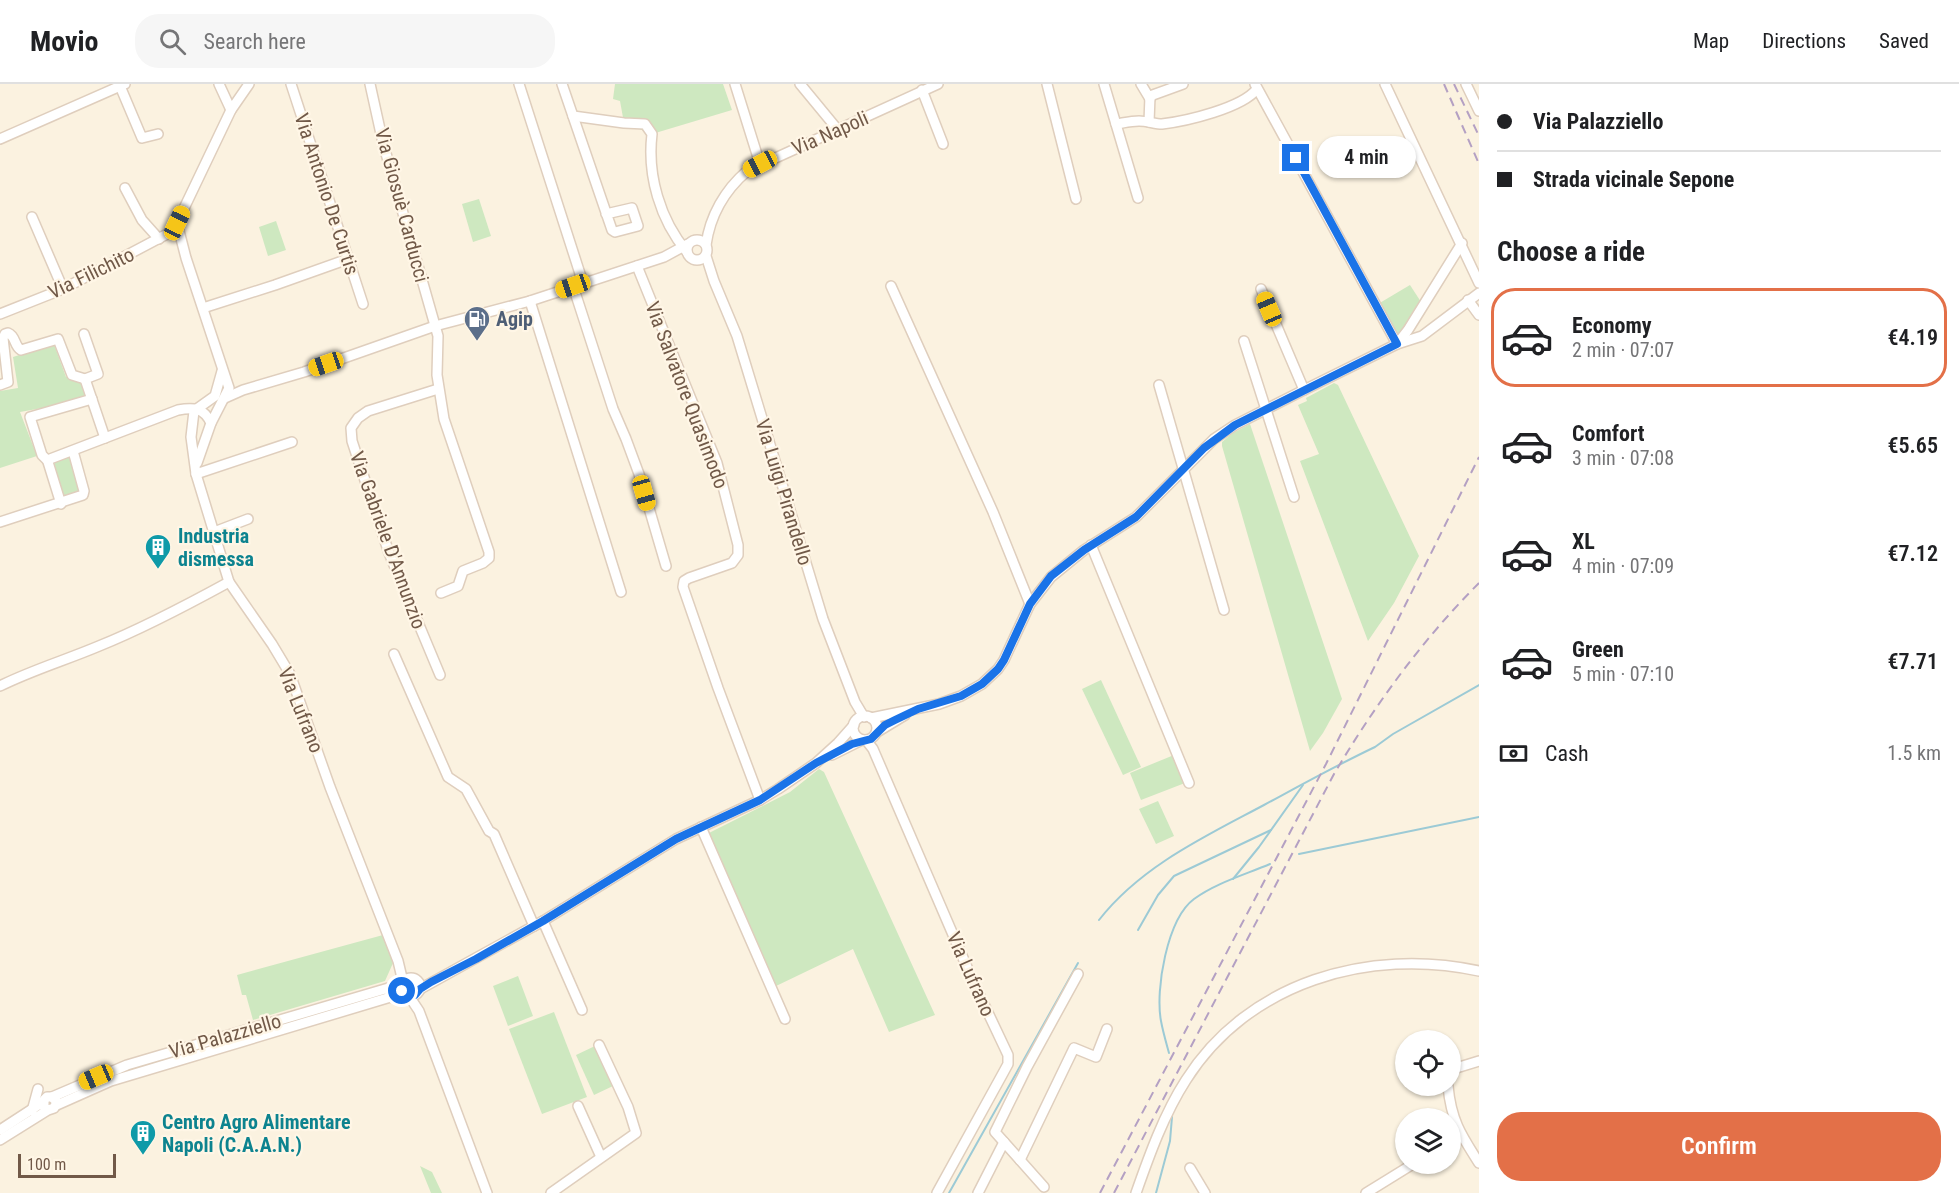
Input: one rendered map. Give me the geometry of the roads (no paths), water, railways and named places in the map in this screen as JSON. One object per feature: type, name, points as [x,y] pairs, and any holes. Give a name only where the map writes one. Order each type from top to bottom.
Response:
[{"type":"street","points":[[219,84],[231,110]]},
{"type":"street","points":[[172,412],[186,420],[191,430],[201,438],[229,388],[186,258],[177,223],[231,110],[249,84]]},
{"type":"street","name":"Via Antonio De Curtis","points":[[291,84],[363,304]]},
{"type":"street","name":"Via Giosuè Carducci","points":[[370,84],[383,143],[435,326]]},
{"type":"street","points":[[519,84],[583,283]]},
{"type":"street","points":[[562,84],[606,214]]},
{"type":"street","points":[[735,84],[760,164]]},
{"type":"street","points":[[800,84],[838,130]]},
{"type":"street","name":"Via Napoli","points":[[690,249],[711,221],[733,184],[747,171],[938,84]]},
{"type":"street","points":[[1047,84],[1076,199]]},
{"type":"street","points":[[1104,84],[1137,198]]},
{"type":"street","points":[[1141,84],[1150,99],[1149,122]]},
{"type":"street","points":[[1150,99],[1154,94],[1183,84]]},
{"type":"street","points":[[1385,84],[1479,283]]},
{"type":"street","points":[[1466,84],[1479,111]]},
{"type":"street","points":[[0,140],[123,85],[142,138],[158,134]]},
{"type":"street","points":[[1116,123],[1137,121],[1163,124],[1228,108],[1253,94],[1256,86]]},
{"type":"street","points":[[1256,86],[1397,344],[1462,243]]},
{"type":"street","points":[[922,90],[943,144]]},
{"type":"street","name":"Via Luigi Pirandello","points":[[573,116],[645,124],[652,134],[650,153],[654,183],[671,229],[678,239],[690,249],[714,281]]},
{"type":"street","points":[[125,188],[142,220],[159,239]]},
{"type":"street","points":[[32,217],[63,289]]},
{"type":"street","name":"Via Napoli","points":[[706,256],[711,221]]},
{"type":"street","name":"Via Filichito","points":[[0,314],[63,289],[159,239],[169,233],[177,223]]},
{"type":"street","points":[[225,398],[435,326],[530,301],[690,249],[701,240],[706,245]]},
{"type":"street","points":[[690,249],[701,260],[706,256]]},
{"type":"street","name":"Via Luigi Pirandello","points":[[706,256],[737,336],[823,619],[861,720]]},
{"type":"street","points":[[203,308],[348,259]]},
{"type":"street","name":"Via Salvatore Quasimodo","points":[[637,266],[717,464],[738,545],[738,555],[732,562],[689,578],[684,581],[683,587],[760,800]]},
{"type":"street","points":[[573,286],[613,409],[639,474],[666,567]]},
{"type":"street","points":[[891,286],[980,481],[1030,604]]},
{"type":"street","points":[[1261,289],[1304,390]]},
{"type":"street","name":"Via Palazziello","points":[[816,763],[861,720],[918,709],[961,696],[982,684],[992,675],[1008,653],[1030,604],[1051,576],[1091,545],[1136,517],[1223,433],[1304,390],[1397,344],[1429,331],[1479,293]]},
{"type":"street","points":[[1468,300],[1479,315]]},
{"type":"street","points":[[530,301],[621,592]]},
{"type":"street","name":"Via Gabriele D'Annunzio","points":[[435,326],[438,336],[438,389],[444,419],[488,547],[489,558],[463,571],[458,586],[441,593]]},
{"type":"street","points":[[0,385],[8,382],[3,338],[8,333],[12,335],[21,350],[57,339],[72,375],[85,379],[99,374],[84,334]]},
{"type":"street","points":[[1244,341],[1294,497]]},
{"type":"street","points":[[196,409],[213,398],[219,389],[222,371]]},
{"type":"street","points":[[85,379],[105,438]]},
{"type":"street","points":[[1159,385],[1224,610]]},
{"type":"street","points":[[219,389],[243,390]]},
{"type":"street","name":"Via Gabriele D'Annunzio","points":[[438,389],[368,411],[358,418],[351,428],[352,441],[389,553],[440,675]]},
{"type":"street","points":[[61,504],[48,461],[42,455],[30,417],[92,399]]},
{"type":"street","points":[[48,461],[172,412],[190,408],[206,413],[209,427],[196,470]]},
{"type":"street","name":"Via Lufrano","points":[[196,409],[191,430],[196,470],[229,582],[290,674],[334,798],[410,987]]},
{"type":"street","points":[[196,470],[292,442]]},
{"type":"street","points":[[0,522],[82,496],[85,492],[74,451]]},
{"type":"street","points":[[214,532],[248,519]]},
{"type":"street","points":[[1091,545],[1190,783]]},
{"type":"street","points":[[0,686],[43,666],[116,639],[229,582]]},
{"type":"street","points":[[394,654],[448,777],[466,789],[489,831],[494,834],[534,926]]},
{"type":"street","name":"Via Palazziello","points":[[0,1130],[49,1102],[127,1065],[410,987],[442,975],[476,959],[543,921],[676,839],[760,800],[816,763],[870,737],[885,725],[918,709]]},
{"type":"street","points":[[861,720],[877,725],[870,737],[856,736],[861,720]]},
{"type":"street","name":"Via Lufrano","points":[[870,737],[873,749],[973,981],[1008,1055],[1008,1064],[937,1193]]},
{"type":"street","points":[[701,827],[785,1019]]},
{"type":"street","points":[[543,921],[582,1010]]},
{"type":"street","points":[[1136,1193],[1164,1124],[1185,1082],[1203,1056],[1222,1036],[1259,1007],[1307,981],[1368,966],[1438,965],[1479,971]]},
{"type":"street","points":[[1044,1187],[995,1132],[1027,1067],[1078,974]]},
{"type":"street","points":[[410,987],[487,1193]]},
{"type":"street","points":[[1020,1160],[1074,1047],[1096,1057],[1107,1029]]},
{"type":"street","points":[[551,1193],[636,1133],[628,1107],[599,1045]]},
{"type":"street","points":[[1461,1067],[1479,1061]]},
{"type":"street","points":[[32,1111],[38,1089]]},
{"type":"street","name":"Via Palazziello","points":[[0,1140],[49,1102]]},
{"type":"street","points":[[578,1106],[601,1157]]},
{"type":"street","points":[[1461,1135],[1479,1162]]},
{"type":"street","points":[[978,1193],[1004,1142]]},
{"type":"street","points":[[1190,1168],[1205,1193]]},
{"type":"street","points":[[1366,1193],[1397,1174]]},
{"type":"waterway","points":[[1099,920],[1134,884],[1176,854],[1220,828],[1375,747],[1393,734],[1479,685]]},
{"type":"waterway","points":[[1233,879],[1303,785]]},
{"type":"waterway","points":[[1299,854],[1479,817]]},
{"type":"waterway","points":[[1138,930],[1158,895],[1174,876],[1271,830]]},
{"type":"waterway","points":[[1169,1053],[1161,1021],[1160,992],[1165,956],[1177,922],[1185,909],[1203,893],[1270,864]]},
{"type":"waterway","points":[[949,1193],[1078,963]]},
{"type":"waterway","points":[[1156,1193],[1170,1141],[1172,1117]]},
{"type":"railway","points":[[1444,84],[1479,164]]},
{"type":"railway","points":[[1454,84],[1479,136]]},
{"type":"railway","points":[[1100,1193],[1326,764],[1479,457]]},
{"type":"railway","points":[[1114,1193],[1334,774],[1400,674],[1438,627],[1479,583]]},
{"type":"place","name":"Agip","points":[[477,342]]},
{"type":"place","name":"Industria dismessa","points":[[158,570]]},
{"type":"place","name":"Centro Agro Alimentare Napoli (C.A.A.N.)","points":[[143,1156]]}]
